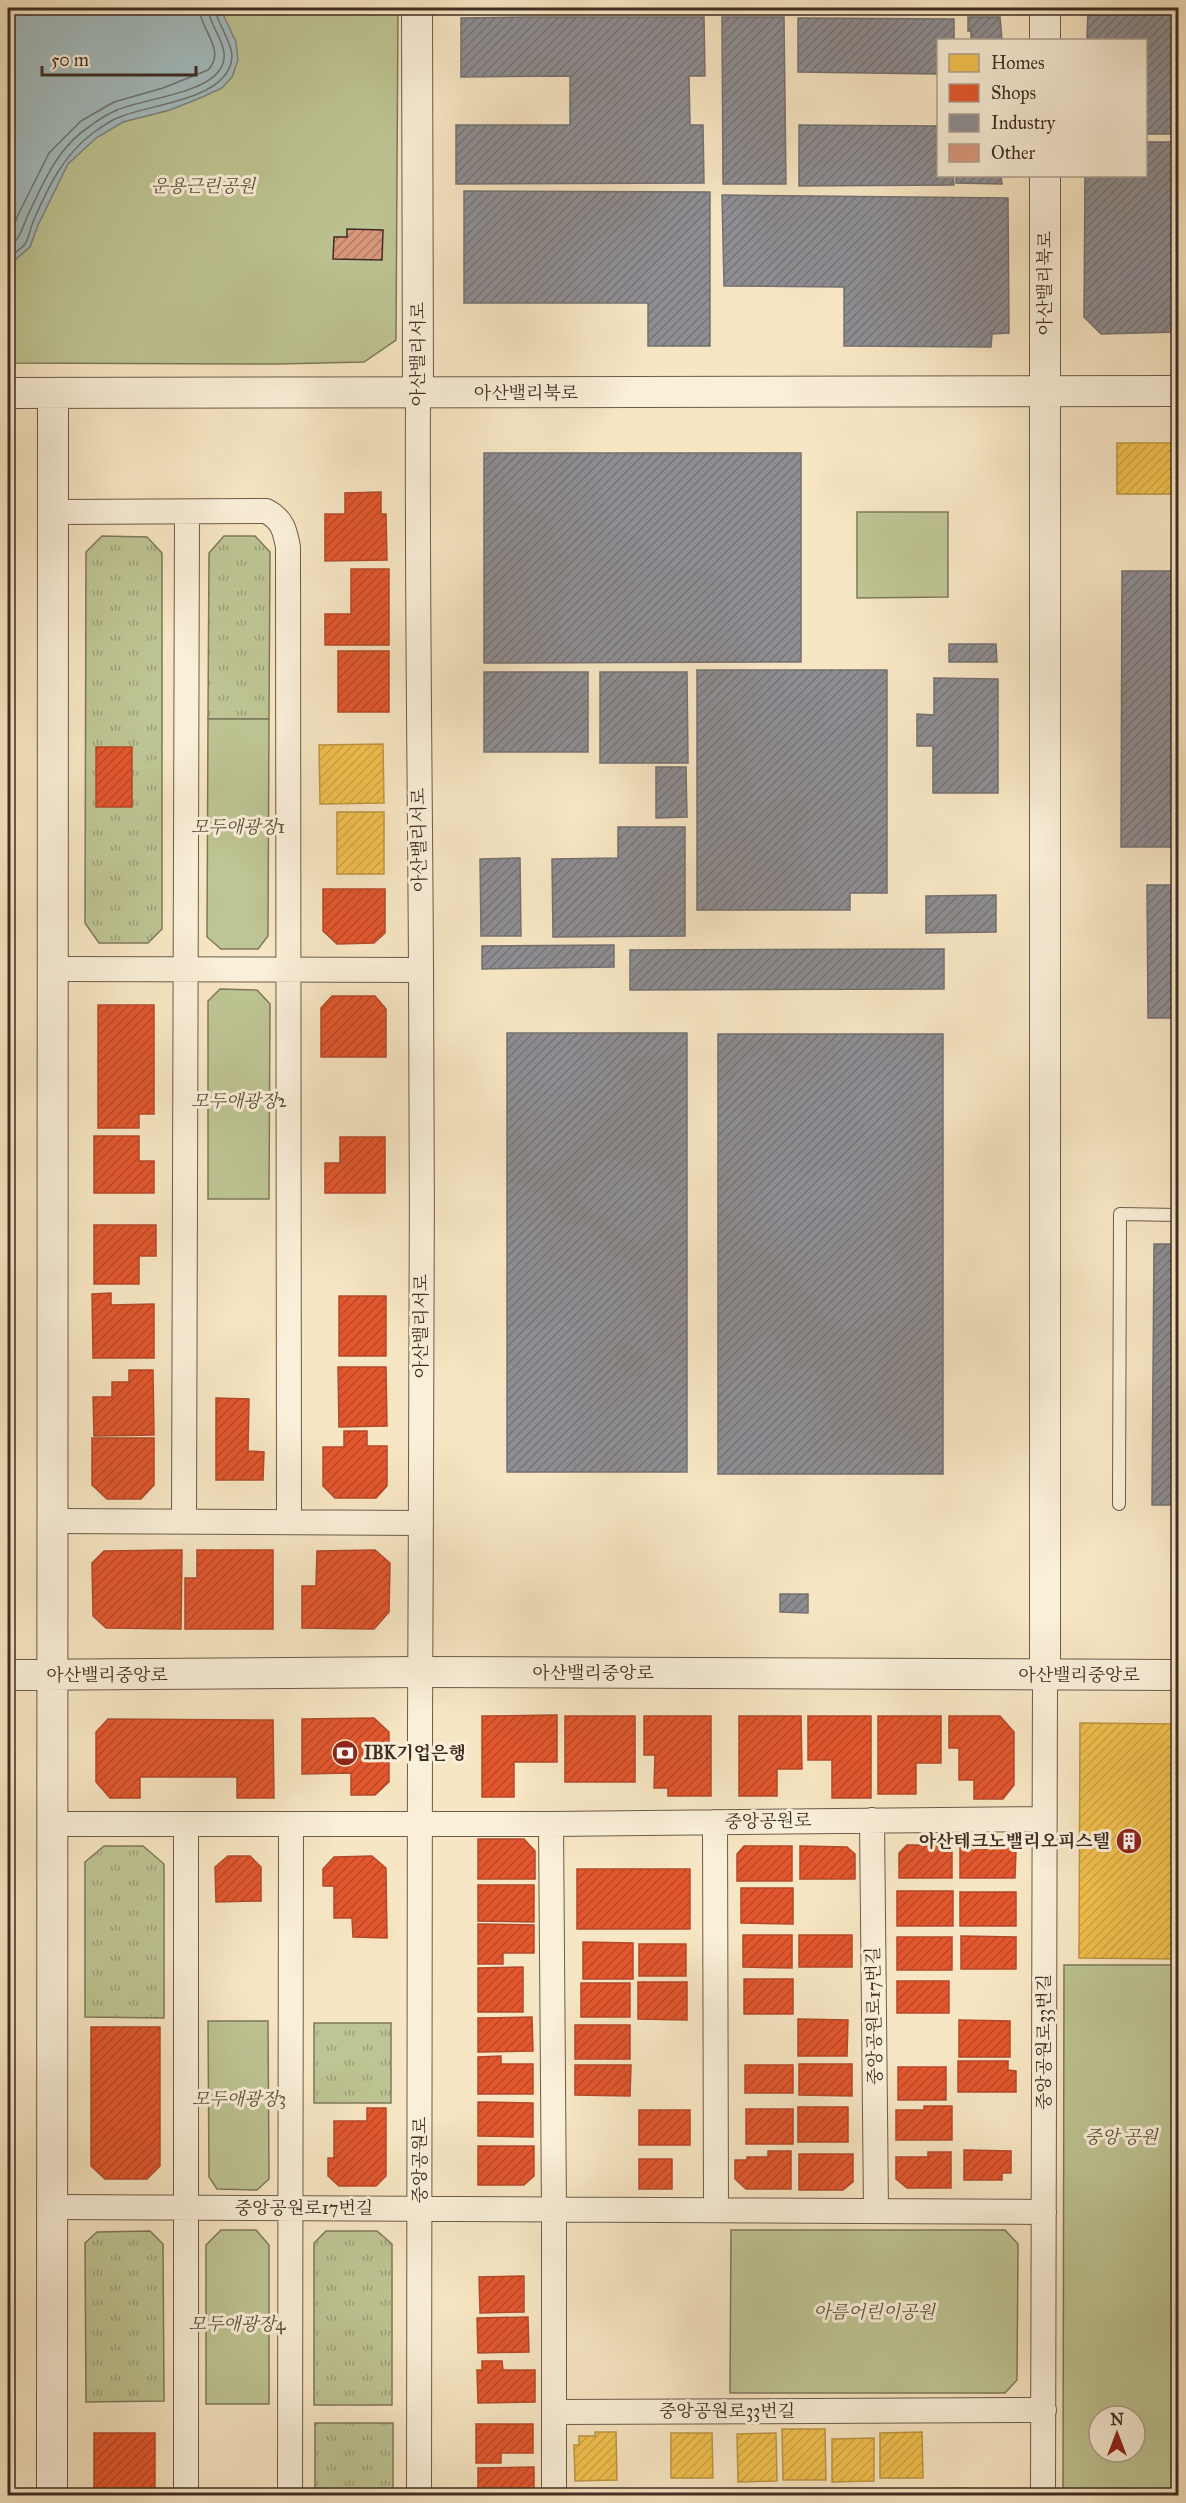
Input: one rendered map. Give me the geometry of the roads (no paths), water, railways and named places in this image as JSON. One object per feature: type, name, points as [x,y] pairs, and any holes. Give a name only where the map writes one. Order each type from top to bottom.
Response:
[{"type":"street","name":"아산밸리서로","points":[[417,8],[417,659],[421,970],[422,1523],[420,1672]]},
{"type":"street","points":[[1045,39],[1046,8]]},
{"type":"street","name":"아산밸리북로","points":[[1045,177],[1045,390]]},
{"type":"street","points":[[1045,390],[1045,1675]]},
{"type":"street","name":"아산밸리북로","points":[[8,393],[1179,391]]},
{"type":"street","points":[[52,2496],[54,2207],[53,393]]},
{"type":"street","points":[[54,512],[266,511],[275,516],[285,529],[288,547],[290,970],[289,1522]]},
{"type":"street","points":[[184,1522],[187,512]]},
{"type":"street","points":[[54,969],[421,970]]},
{"type":"street","points":[[54,1521],[422,1523]]},
{"type":"street","name":"아산밸리중앙로","points":[[8,1675],[420,1672],[1179,1675]]},
{"type":"street","name":"중앙공원로","points":[[419,2496],[420,1672]]},
{"type":"street","name":"중앙공원로33번길","points":[[1043,2496],[1045,1675]]},
{"type":"street","name":"중앙공원로","points":[[420,1824],[1044,1819]]},
{"type":"street","name":"중앙공원로17번길","points":[[872,1820],[876,2211]]},
{"type":"street","points":[[715,1822],[716,2210]]},
{"type":"street","points":[[54,1824],[420,1824]]},
{"type":"street","points":[[551,1824],[554,2496]]},
{"type":"street","points":[[186,1825],[186,2496]]},
{"type":"street","points":[[290,2496],[291,1825]]},
{"type":"street","name":"중앙공원로17번길","points":[[54,2207],[1044,2212]]},
{"type":"street","name":"중앙공원로33번길","points":[[554,2412],[1044,2410]]},
{"type":"lane","points":[[1119,1504],[1120,1214],[1179,1215]]},
{"type":"water","points":[[8,8],[220,8],[236,42],[238,60],[232,77],[222,88],[170,110],[123,122],[96,138],[68,164],[38,225],[30,247],[8,266]]},
{"type":"place","name":"IBK기업은행","points":[[345,1753]]},
{"type":"place","name":"아산테크노밸리오피스텔","points":[[1129,1841]]},
{"type":"park label","name":"운용근린공원","points":[[203,186]]},
{"type":"park label","name":"모두애광장1","points":[[238,827]]},
{"type":"park label","name":"모두애광장2","points":[[239,1101]]},
{"type":"park label","name":"모두애광장3","points":[[239,2099]]},
{"type":"park label","name":"중앙 공원","points":[[1121,2137]]},
{"type":"park label","name":"아름어린이공원","points":[[874,2312]]},
{"type":"park label","name":"모두애광장4","points":[[237,2324]]}]
